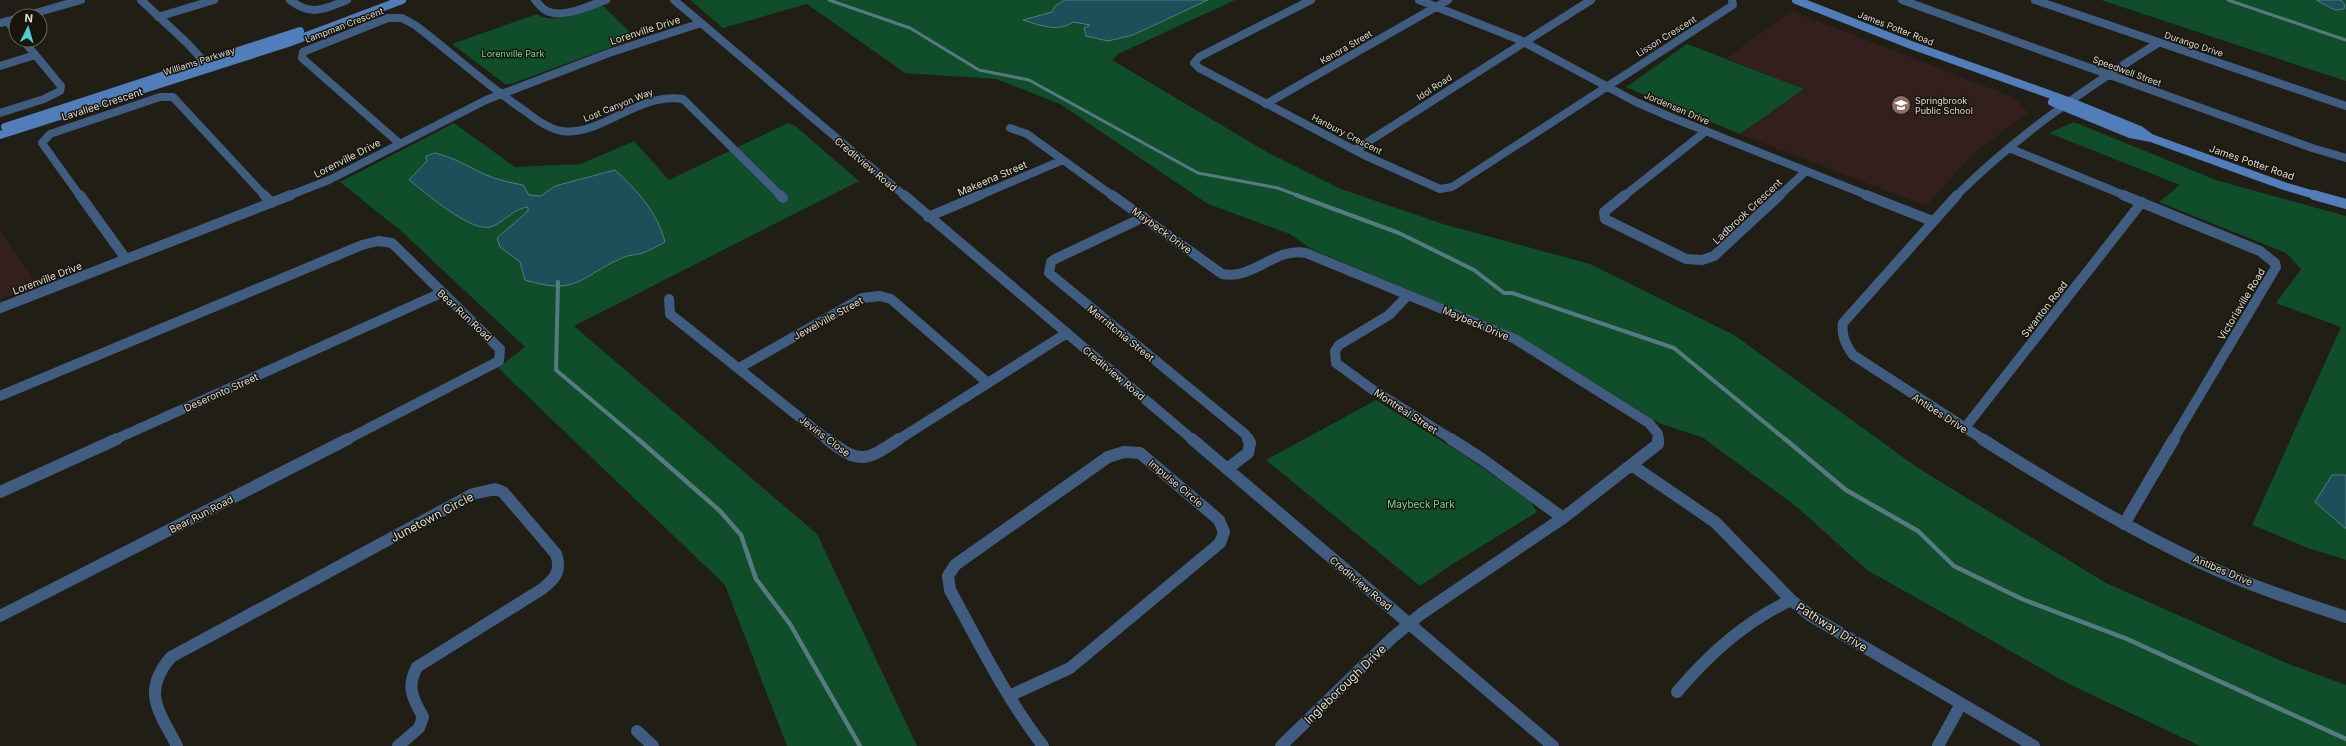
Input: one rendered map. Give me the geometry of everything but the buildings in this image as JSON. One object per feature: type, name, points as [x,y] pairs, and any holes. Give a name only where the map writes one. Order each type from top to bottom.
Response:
[{"type":"main road","name":"Williams Parkway","points":[[0,128],[293,34],[384,0]]},
{"type":"main road","name":"Williams Parkway","points":[[0,135],[288,43],[402,0]]},
{"type":"main road","name":"James Potter Road","points":[[1796,0],[1988,73],[2003,76],[2068,104],[2130,134],[2151,138],[2284,186],[2346,204]]},
{"type":"street","points":[[48,9],[81,0]]},
{"type":"street","points":[[141,0],[187,43],[210,68]]},
{"type":"street","points":[[158,17],[214,0]]},
{"type":"street","points":[[290,0],[306,11],[318,10],[347,0]]},
{"type":"street","points":[[535,0],[545,10],[552,13],[564,12],[606,0]]},
{"type":"street","name":"Creditview Road","points":[[674,0],[1553,746]]},
{"type":"street","name":"Hanbury Crescent","points":[[1312,0],[1199,57],[1194,63],[1199,68],[1266,104],[1355,150],[1434,188],[1448,188],[1605,86]]},
{"type":"street","name":"Jordensen Drive","points":[[1419,0],[1524,42],[1605,86],[1668,116],[1932,221]]},
{"type":"street","name":"Kenora Street","points":[[1266,104],[1448,0]]},
{"type":"street","points":[[1524,42],[1591,0]]},
{"type":"street","name":"Lisson Crescent","points":[[1605,86],[1733,5],[1732,0]]},
{"type":"street","name":"Speedwell Street","points":[[1902,0],[2312,148],[2346,158]]},
{"type":"street","name":"Durango Drive","points":[[2035,0],[2346,106]]},
{"type":"street","name":"Lampman Crescent","points":[[399,143],[302,58],[303,52],[313,46],[384,20],[398,17],[407,20],[502,94]]},
{"type":"street","name":"Lorenville Drive","points":[[0,308],[329,180],[468,108],[502,94],[609,53],[701,23]]},
{"type":"street","name":"Idol Road","points":[[1355,150],[1524,42]]},
{"type":"street","name":"Antibes Drive","points":[[2158,43],[2108,74],[2009,148],[1932,221],[1843,323],[1841,333],[1844,344],[1853,355],[1964,429],[2124,524],[2203,564],[2346,617]]},
{"type":"street","points":[[0,113],[44,99],[60,91],[61,86],[29,48]]},
{"type":"street","points":[[0,66],[35,55]]},
{"type":"street","name":"Lost Canyon Way","points":[[502,94],[530,114],[557,129],[568,131],[584,129],[658,99],[678,98],[688,105],[783,198]]},
{"type":"street","name":"Lavallee Crescent","points":[[126,259],[42,143],[50,134],[160,97],[173,97],[272,203]]},
{"type":"street","name":"Maybeck Drive","points":[[1010,128],[1027,134],[1226,275],[1243,274],[1283,254],[1299,252],[1309,254],[1515,339],[1649,423],[1658,434],[1658,444],[1633,466],[1563,518],[1446,596],[1410,624]]},
{"type":"street","name":"Ladbrook Crescent","points":[[1706,131],[1606,210],[1604,215],[1605,219],[1686,258],[1708,259],[1714,256],[1806,171]]},
{"type":"street","name":"Victoriaville Road","points":[[2009,148],[2260,251],[2272,259],[2276,267],[2124,524]]},
{"type":"street","name":"Makeena Street","points":[[928,217],[1063,160]]},
{"type":"street","name":"Swanton Road","points":[[1964,429],[2142,202]]},
{"type":"street","name":"Merrittonia Street","points":[[1144,217],[1055,259],[1050,262],[1049,273],[1245,434],[1250,446],[1248,453],[1227,469]]},
{"type":"street","name":"Bear Run Road","points":[[0,396],[370,242],[392,243],[500,349],[501,357],[495,364],[0,616]]},
{"type":"street","name":"Deseronto Street","points":[[0,492],[441,292]]},
{"type":"street","name":"Montreal Street","points":[[1408,295],[1389,315],[1339,345],[1335,351],[1336,362],[1373,390],[1482,459],[1563,518]]},
{"type":"street","name":"Jewelville Street","points":[[739,368],[862,298],[880,296],[891,299],[988,383]]},
{"type":"street","name":"Jevins Close","points":[[669,299],[670,314],[844,453],[856,458],[873,456],[881,452],[1067,333]]},
{"type":"street","name":"Impulse Circle","points":[[1009,696],[1070,668],[1220,543],[1224,532],[1219,520],[1140,453],[1124,452],[1108,456],[955,565],[950,570],[948,576],[950,590],[1009,696],[1028,727],[1043,746]]},
{"type":"street","name":"Pathway Drive","points":[[1633,466],[1715,522],[1791,600],[1839,633],[2034,746]]},
{"type":"street","name":"Junetown Circle","points":[[177,746],[156,702],[153,687],[155,677],[162,666],[171,657],[473,494],[495,489],[503,492],[556,554],[560,562],[559,570],[555,579],[542,589],[417,667],[409,684],[410,691],[423,717],[419,728],[398,746]]},
{"type":"street","points":[[1677,692],[1693,673],[1744,625],[1791,600]]},
{"type":"street","name":"Ingleborough Drive","points":[[1281,746],[1392,638],[1410,624]]},
{"type":"street","points":[[1938,746],[1961,704]]},
{"type":"street","points":[[637,731],[653,746]]},
{"type":"shaded area","name":"Springbrook Public School","points":[[1792,11],[2013,97],[2028,113],[1975,152],[1926,206],[1740,134],[1804,89],[1726,58]]},
{"type":"shaded area","points":[[0,229],[37,285],[0,299]]},
{"type":"green space","points":[[690,0],[1235,0],[1118,54],[1112,60],[1265,151],[1341,189],[1443,224],[1590,264],[1734,335],[1918,468],[2106,583],[2286,663],[2346,685],[2346,746],[2200,746],[2067,683],[1867,570],[1797,507],[1702,437],[1661,424],[1515,334],[1311,249],[1290,234],[1208,204],[1060,104],[996,79],[905,73],[807,4],[723,28]]},
{"type":"green space","points":[[2101,0],[2346,0],[2346,81]]},
{"type":"green space","name":"Lorenville Park","points":[[602,5],[636,38],[511,84],[505,84],[452,44],[537,14],[544,17],[560,18],[578,14]]},
{"type":"green space","points":[[1687,44],[1804,89],[1740,134],[1626,87]]},
{"type":"green space","points":[[2074,122],[2216,180],[2346,216],[2346,560],[2308,548],[2252,525],[2341,327],[2276,303],[2301,269],[2286,253],[2159,202],[2180,185],[2049,133]]},
{"type":"green space","points":[[454,123],[515,167],[581,164],[634,141],[669,180],[788,123],[794,125],[859,181],[574,326],[817,534],[917,746],[787,746],[725,585],[498,368],[525,347],[401,231],[340,182]]},
{"type":"green space","name":"Maybeck Park","points":[[1376,400],[1467,457],[1531,502],[1537,512],[1420,586],[1266,460]]},
{"type":"water","points":[[1065,0],[1208,0],[1133,35],[1108,41],[1086,36],[1084,28],[1090,25],[1073,22],[1055,28],[1042,26],[1023,20],[1052,12],[1055,6]]},
{"type":"water","points":[[2316,0],[2341,0],[2345,5],[2344,9],[2335,10]]},
{"type":"water","points":[[435,153],[456,160],[481,173],[523,185],[529,195],[541,196],[555,186],[615,170],[631,185],[652,211],[662,231],[665,242],[643,253],[622,258],[586,278],[568,285],[556,286],[525,280],[520,262],[500,247],[497,238],[528,211],[528,207],[514,212],[493,226],[485,227],[474,225],[462,219],[409,180],[427,161],[426,156]]},
{"type":"water","points":[[2332,475],[2346,475],[2346,529],[2315,502]]},
{"type":"waterway","points":[[829,0],[910,28],[979,70],[1029,80],[1198,173],[1278,188],[1299,196]]},
{"type":"waterway","points":[[2228,0],[2346,40]]},
{"type":"waterway","points":[[1296,195],[1399,233],[1474,270],[1504,293],[1512,293],[1674,348],[1786,440]]},
{"type":"waterway","points":[[558,282],[556,370],[639,440]]},
{"type":"waterway","points":[[638,439],[720,511],[741,535],[756,579],[790,624],[860,746]]},
{"type":"waterway","points":[[1785,439],[1846,490],[1918,531],[1954,566],[2022,599],[2127,639],[2346,739]]},
{"type":"place","name":"Springbrook Public School","points":[[1901,105]]}]
